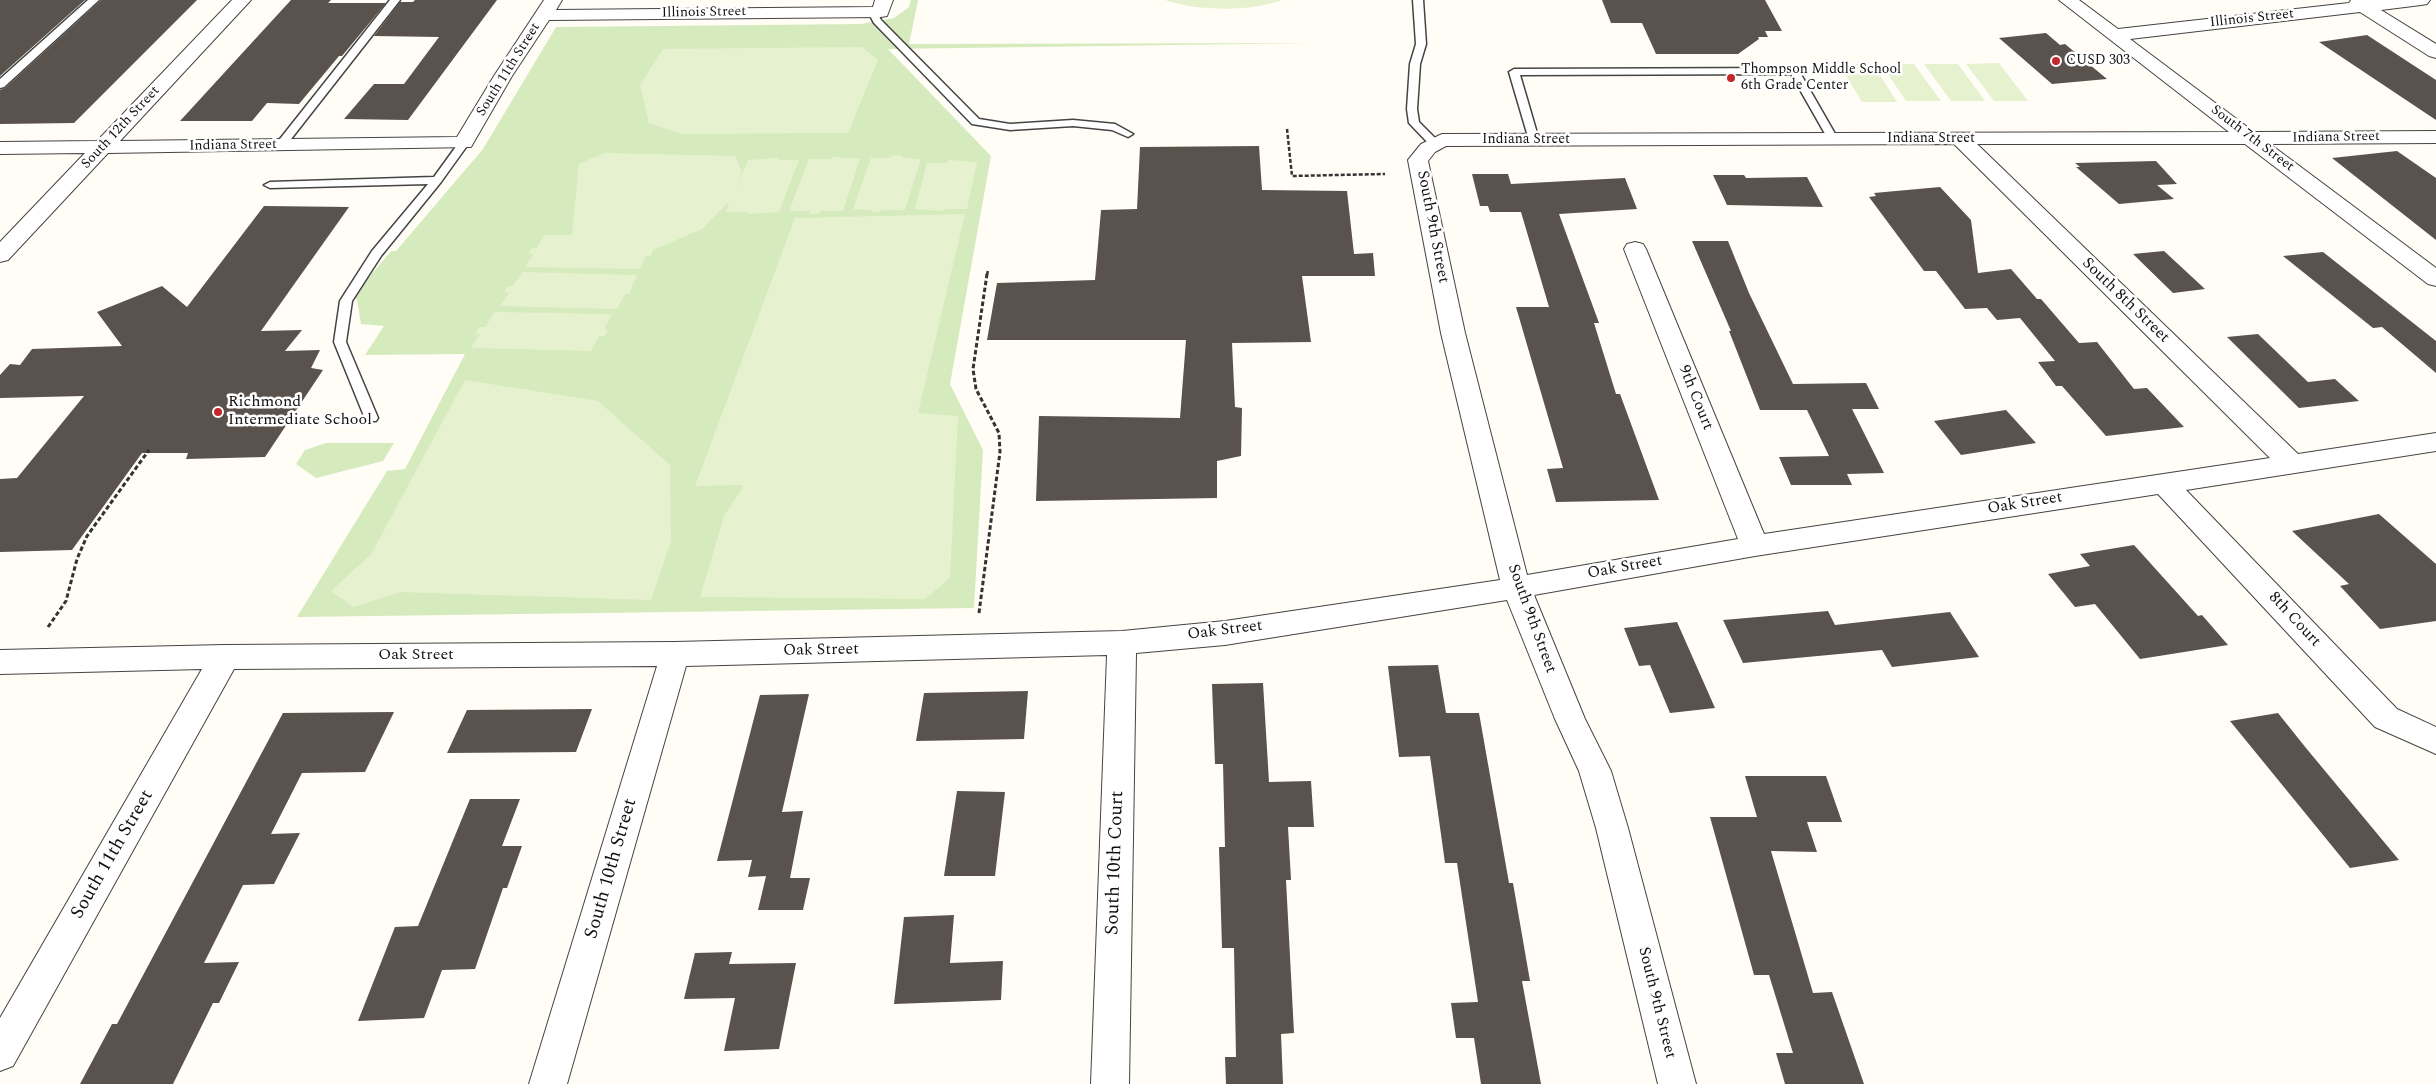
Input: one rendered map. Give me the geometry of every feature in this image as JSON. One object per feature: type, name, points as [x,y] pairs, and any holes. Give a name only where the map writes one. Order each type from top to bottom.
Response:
[{"type":"street","name":"South 12th Street","points":[[0,255],[242,0]]},
{"type":"street","name":"South 7th Street","points":[[2068,0],[2436,279]]},
{"type":"street","name":"Illinois Street","points":[[2114,35],[2358,3],[2421,0]]},
{"type":"street","points":[[2358,3],[2436,52]]},
{"type":"street","name":"Illinois Street","points":[[548,8],[874,8]]},
{"type":"street","name":"South 11th Street","points":[[464,142],[503,76],[548,8]]},
{"type":"street","name":"Indiana Street","points":[[1432,146],[1442,140],[2436,137]]},
{"type":"street","name":"South 8th Street","points":[[1960,139],[2291,463]]},
{"type":"street","name":"Indiana Street","points":[[0,148],[280,146],[464,142]]},
{"type":"street","name":"South 9th Street","points":[[1432,146],[1418,160],[1452,333],[1516,587],[1570,719],[1594,771],[1612,828],[1677,1084]]},
{"type":"street","name":"9th Court","points":[[1635,249],[1755,546]]},
{"type":"street","name":"Oak Street","points":[[0,662],[225,657],[675,654],[1122,643],[1225,633],[1460,598],[1755,546],[2163,482],[2436,442]]},
{"type":"street","name":"8th Court","points":[[2163,482],[2386,718],[2436,741]]},
{"type":"street","name":"South 10th Court","points":[[1110,1084],[1122,643]]},
{"type":"street","name":"South 10th Street","points":[[548,1084],[675,654]]},
{"type":"street","name":"South 11th Street","points":[[0,1052],[225,657]]},
{"type":"lane","points":[[0,85],[94,0]]},
{"type":"lane","points":[[280,146],[395,0]]},
{"type":"lane","points":[[1418,0],[1421,44],[1415,64],[1412,109],[1414,123],[1432,146]]},
{"type":"lane","points":[[874,8],[877,21],[976,122],[1010,127],[1073,123],[1115,128],[1128,134]]},
{"type":"lane","points":[[1534,140],[1514,72],[1794,71],[1833,139]]},
{"type":"lane","points":[[371,418],[340,342],[346,301],[376,254],[437,180],[464,142]]},
{"type":"lane","points":[[270,185],[437,180]]},
{"type":"path","points":[[1287,129],[1292,176],[1386,174]]},
{"type":"path","points":[[979,613],[1000,452],[999,433],[976,389],[973,369],[988,270]]},
{"type":"path","points":[[48,627],[66,601],[77,559],[87,536],[149,450]]},
{"type":"green space","points":[[911,0],[918,0],[909,44],[1318,43],[888,49],[991,156],[950,384],[983,450],[974,608],[297,617],[387,471],[405,469],[465,354],[365,355],[384,326],[361,324],[357,299],[355,299],[356,293],[391,251],[396,251],[483,149],[556,27],[861,24],[894,18],[909,7]]},
{"type":"green space","points":[[1165,0],[1282,0],[1255,7],[1224,9],[1178,4]]},
{"type":"green space","points":[[862,47],[878,60],[848,133],[681,134],[649,123],[640,85],[663,49]]},
{"type":"green space","points":[[1999,63],[2028,101],[1994,101],[1966,64]]},
{"type":"green space","points":[[1839,64],[1873,64],[1897,102],[1862,102]]},
{"type":"green space","points":[[1881,64],[1914,64],[1941,101],[1906,101]]},
{"type":"green space","points":[[1924,64],[1958,64],[1985,101],[1951,101]]},
{"type":"green space","points":[[604,153],[735,156],[742,172],[735,191],[748,160],[779,158],[778,160],[799,160],[779,212],[747,214],[748,212],[726,212],[729,202],[702,229],[653,250],[651,256],[646,256],[640,269],[525,267],[533,254],[528,254],[532,248],[537,248],[544,235],[572,235],[579,164]]},
{"type":"green space","points":[[892,155],[902,156],[902,158],[921,159],[905,210],[873,212],[873,210],[853,209],[871,158],[891,158]]},
{"type":"green space","points":[[832,157],[860,159],[843,211],[820,211],[819,214],[810,214],[811,211],[789,211],[809,159],[830,159]]},
{"type":"green space","points":[[948,160],[977,162],[967,209],[945,209],[944,211],[915,209],[927,163],[947,163]]},
{"type":"green space","points":[[965,214],[918,413],[958,416],[950,578],[925,599],[700,597],[724,516],[744,485],[695,486],[795,218]]},
{"type":"green space","points":[[522,272],[637,275],[629,294],[625,294],[617,309],[500,306],[509,293],[504,292],[508,286],[513,286]]},
{"type":"green space","points":[[495,312],[612,314],[604,329],[608,329],[605,336],[599,336],[591,351],[471,348],[480,334],[475,334],[479,327],[485,327]]},
{"type":"green space","points":[[465,380],[598,401],[670,465],[671,541],[651,600],[401,592],[353,607],[331,591],[371,554]]},
{"type":"green space","points":[[326,443],[394,443],[383,461],[316,478],[296,464],[305,450]]},
{"type":"building","points":[[0,0],[85,0],[0,76]]},
{"type":"building","points":[[101,0],[197,0],[74,123],[0,124],[0,90],[5,88]]},
{"type":"building","points":[[291,0],[331,0],[328,3],[386,3],[299,104],[267,103],[252,121],[180,121]]},
{"type":"building","points":[[415,0],[497,0],[408,120],[344,119],[374,84],[404,84],[439,37],[374,36],[400,2],[413,2]]},
{"type":"building","points":[[1602,0],[1765,0],[1782,31],[1765,31],[1768,37],[1758,37],[1759,39],[1738,54],[1656,54],[1642,23],[1611,23]]},
{"type":"building","points":[[2046,33],[2060,45],[2065,44],[2107,79],[2052,84],[1999,38]]},
{"type":"building","points":[[2367,35],[2436,80],[2436,120],[2319,42]]},
{"type":"building","points":[[1259,146],[1262,190],[1347,191],[1354,254],[1373,253],[1375,276],[1302,276],[1311,342],[1232,343],[1235,407],[1242,408],[1241,456],[1217,461],[1217,498],[1036,501],[1039,416],[1180,418],[1186,340],[987,340],[997,283],[1095,280],[1101,210],[1137,209],[1140,147]]},
{"type":"building","points":[[2397,151],[2436,178],[2436,240],[2332,158]]},
{"type":"building","points":[[2156,161],[2177,184],[2157,185],[2174,199],[2119,204],[2076,167],[2080,167],[2075,163]]},
{"type":"building","points":[[1472,174],[1508,174],[1511,184],[1625,178],[1637,209],[1559,214],[1599,323],[1594,323],[1616,394],[1620,394],[1659,500],[1556,502],[1547,469],[1563,468],[1516,307],[1549,307],[1521,212],[1490,212],[1488,206],[1480,206]]},
{"type":"building","points":[[1713,175],[1744,175],[1746,178],[1807,177],[1823,207],[1727,205]]},
{"type":"building","points":[[1940,187],[1971,220],[1978,273],[2011,269],[2037,299],[2041,299],[2079,343],[2097,342],[2134,389],[2147,388],[2184,427],[2106,436],[2062,386],[2056,386],[2038,362],[2055,361],[2020,318],[1997,320],[1987,308],[1965,309],[1936,271],[1924,271],[1869,197],[1876,196],[1874,193]]},
{"type":"building","points":[[264,206],[349,207],[261,331],[302,330],[285,351],[320,350],[311,368],[323,370],[265,457],[186,459],[188,453],[142,453],[72,550],[0,552],[0,479],[17,478],[84,396],[0,398],[0,375],[10,364],[20,365],[32,349],[122,346],[97,312],[162,286],[187,307]]},
{"type":"building","points":[[1692,241],[1728,241],[1749,293],[1793,384],[1866,383],[1879,409],[1852,409],[1884,473],[1847,474],[1852,485],[1791,485],[1779,457],[1829,456],[1807,410],[1760,410],[1729,331],[1731,331]]},
{"type":"building","points":[[2164,251],[2205,289],[2173,293],[2133,254]]},
{"type":"building","points":[[2323,252],[2436,341],[2436,373],[2382,327],[2373,328],[2283,256]]},
{"type":"building","points":[[2258,334],[2308,382],[2335,379],[2359,401],[2299,408],[2227,337]]},
{"type":"building","points":[[2006,410],[2036,443],[1961,455],[1934,421]]},
{"type":"building","points":[[2379,514],[2436,564],[2436,621],[2380,629],[2340,586],[2349,584],[2292,531]]},
{"type":"building","points":[[2134,545],[2198,616],[2202,615],[2228,645],[2140,659],[2095,604],[2075,607],[2048,574],[2090,566],[2080,554]]},
{"type":"building","points":[[1828,611],[1835,625],[1950,612],[1979,657],[1892,667],[1882,650],[1743,663],[1723,620]]},
{"type":"building","points":[[1677,622],[1715,708],[1670,713],[1650,665],[1639,666],[1624,628]]},
{"type":"building","points":[[1438,665],[1446,713],[1479,713],[1509,883],[1513,883],[1530,981],[1522,981],[1541,1084],[1481,1084],[1474,1038],[1456,1038],[1451,1003],[1478,1002],[1457,863],[1445,863],[1430,756],[1399,757],[1388,666]]},
{"type":"building","points":[[1263,683],[1269,782],[1311,781],[1314,827],[1288,827],[1291,880],[1286,880],[1294,1033],[1281,1034],[1283,1084],[1226,1084],[1225,1057],[1236,1057],[1234,948],[1222,948],[1219,847],[1225,847],[1223,764],[1215,764],[1212,684]]},
{"type":"building","points":[[1028,691],[1024,739],[916,741],[924,693]]},
{"type":"building","points":[[809,694],[782,812],[803,811],[790,878],[810,878],[803,910],[758,910],[766,876],[748,877],[752,860],[717,861],[760,695]]},
{"type":"building","points":[[592,709],[576,752],[447,753],[467,710]]},
{"type":"building","points":[[394,712],[365,772],[302,773],[271,834],[300,833],[274,884],[243,885],[204,963],[239,962],[219,1003],[213,1003],[173,1084],[80,1084],[112,1024],[117,1024],[283,713]]},
{"type":"building","points":[[2278,713],[2399,860],[2350,868],[2230,721]]},
{"type":"building","points":[[1745,776],[1826,776],[1842,822],[1807,822],[1817,852],[1771,851],[1813,993],[1832,992],[1864,1084],[1785,1084],[1776,1053],[1793,1053],[1769,975],[1754,975],[1710,817],[1757,817]]},
{"type":"building","points":[[957,791],[1005,792],[995,876],[944,876]]},
{"type":"building","points":[[470,799],[520,799],[502,846],[522,846],[507,888],[503,888],[475,969],[442,970],[424,1018],[358,1021],[395,927],[418,926]]},
{"type":"building","points":[[954,915],[950,963],[1003,961],[1001,1000],[894,1004],[904,917]]},
{"type":"building","points":[[732,952],[729,964],[796,963],[779,1049],[724,1051],[735,998],[684,999],[695,953]]},
{"type":"place","name":"CUSD 303","points":[[2056,61]]},
{"type":"place","name":"Thompson Middle School 6th Grade Center","points":[[1731,78]]},
{"type":"place","name":"Richmond Intermediate School","points":[[218,412]]}]
